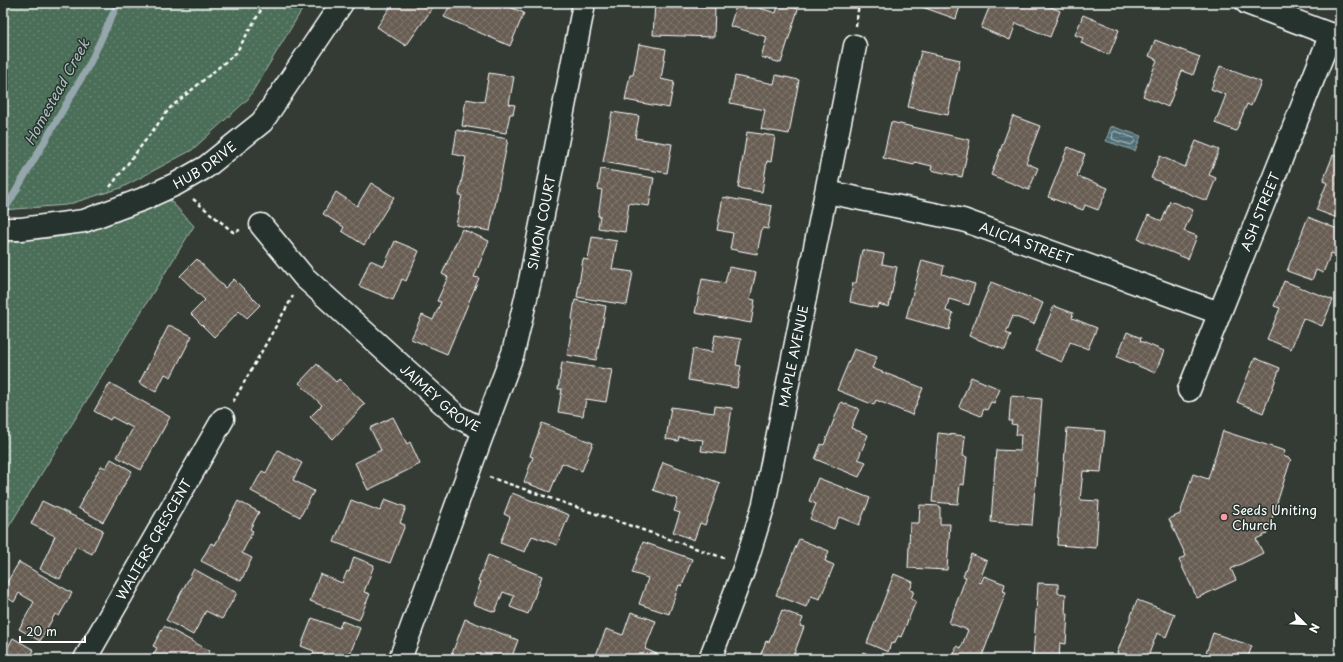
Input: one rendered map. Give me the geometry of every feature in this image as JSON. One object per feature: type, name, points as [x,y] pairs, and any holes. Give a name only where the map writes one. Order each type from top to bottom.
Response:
[{"type":"street","name":"HUB DRIVE","points":[[3,229],[21,229],[84,221],[144,199],[176,184],[206,167],[262,122],[342,3]]},
{"type":"street","points":[[1247,3],[1335,36]]},
{"type":"street","name":"SIMON COURT","points":[[484,430],[513,353],[530,281],[582,9]]},
{"type":"street","name":"ASH STREET","points":[[1189,390],[1219,313],[1335,36]]},
{"type":"street","name":"MAPLE AVENUE","points":[[710,659],[745,566],[764,504],[855,46]]},
{"type":"street","name":"ALICIA STREET","points":[[827,192],[963,220],[1219,313]]},
{"type":"street","name":"JAIMEY GROVE","points":[[261,225],[304,277],[458,417],[484,430],[400,659]]},
{"type":"street","name":"WALTERS CRESCENT","points":[[85,659],[223,419]]},
{"type":"path","points":[[108,190],[170,108],[236,53],[266,3]]},
{"type":"path","points":[[176,184],[232,232],[261,225]]},
{"type":"path","points":[[223,419],[304,277]]},
{"type":"path","points":[[470,470],[745,566]]},
{"type":"green space","points":[[3,3],[306,3],[248,99],[192,150],[121,188],[66,205],[3,210]]},
{"type":"green space","points":[[170,200],[194,226],[3,536],[3,243],[66,236]]},
{"type":"water","points":[[1111,126],[1141,136],[1135,151],[1106,141]]},
{"type":"building","points":[[393,3],[436,3],[406,46],[377,27]]},
{"type":"building","points":[[451,3],[501,3],[524,13],[510,46],[444,17]]},
{"type":"building","points":[[655,3],[683,3],[682,6],[715,7],[714,37],[653,35]]},
{"type":"building","points":[[737,3],[743,3],[776,13],[779,3],[798,9],[781,63],[761,57],[767,37],[730,26]]},
{"type":"building","points":[[911,3],[961,3],[956,19]]},
{"type":"building","points":[[991,3],[1041,3],[1060,11],[1050,37],[1016,23],[1010,40],[981,28]]},
{"type":"building","points":[[1083,15],[1119,30],[1109,55],[1081,43],[1083,38],[1075,35]]},
{"type":"building","points":[[1155,40],[1200,57],[1193,75],[1182,71],[1168,107],[1143,96],[1157,60],[1149,56]]},
{"type":"building","points":[[639,44],[666,49],[661,79],[674,82],[669,108],[625,100],[630,75],[633,75]]},
{"type":"building","points":[[921,51],[960,60],[948,115],[908,107]]},
{"type":"building","points":[[1220,66],[1261,82],[1251,106],[1247,104],[1236,131],[1215,123],[1226,95],[1211,89]]},
{"type":"building","points":[[489,73],[514,77],[509,104],[515,105],[513,114],[510,114],[506,133],[462,126],[466,99],[484,102]]},
{"type":"building","points":[[776,75],[799,80],[789,134],[761,129],[765,110],[730,103],[735,76],[774,84]]},
{"type":"building","points":[[612,112],[639,116],[635,138],[672,144],[667,173],[603,162]]},
{"type":"building","points":[[1013,116],[1040,126],[1026,163],[1038,168],[1029,190],[991,175]]},
{"type":"building","points":[[891,122],[970,140],[962,177],[931,170],[932,166],[915,162],[914,165],[883,158]]},
{"type":"building","points":[[457,130],[508,139],[490,231],[456,225],[462,195],[459,195],[466,157],[453,154]]},
{"type":"building","points":[[747,132],[775,136],[771,162],[767,161],[762,192],[738,188]]},
{"type":"building","points":[[1196,141],[1219,150],[1209,175],[1216,178],[1207,201],[1151,178],[1160,156],[1185,167]]},
{"type":"building","points":[[1068,147],[1085,154],[1077,176],[1108,188],[1098,210],[1085,205],[1083,210],[1048,197]]},
{"type":"building","points":[[1333,155],[1340,158],[1340,219],[1316,210],[1327,183],[1323,181]]},
{"type":"building","points":[[601,169],[654,178],[649,206],[629,203],[625,232],[598,228],[600,216],[598,216],[602,190],[598,189]]},
{"type":"building","points":[[371,183],[394,197],[364,245],[342,231],[344,227],[323,214],[336,192],[357,206]]},
{"type":"building","points":[[723,197],[772,206],[768,229],[762,228],[757,254],[730,249],[733,233],[717,230]]},
{"type":"building","points":[[1170,201],[1193,210],[1184,231],[1197,236],[1188,259],[1138,239],[1148,215],[1162,221]]},
{"type":"building","points":[[1308,217],[1340,230],[1340,256],[1331,253],[1323,273],[1316,270],[1312,280],[1287,271]]},
{"type":"building","points":[[462,229],[489,241],[474,277],[479,278],[447,354],[411,339],[422,315],[433,320],[441,302],[437,301],[448,277],[442,274]]},
{"type":"building","points":[[592,237],[617,241],[612,269],[633,272],[627,305],[577,297],[583,259],[588,260]]},
{"type":"building","points":[[395,241],[419,251],[406,281],[402,279],[393,300],[359,286],[370,260],[384,266]]},
{"type":"building","points":[[862,250],[884,254],[882,264],[897,267],[889,307],[878,304],[877,308],[850,302],[853,283],[856,283]]},
{"type":"building","points":[[197,259],[225,288],[234,279],[260,305],[247,318],[239,311],[214,337],[191,314],[205,300],[180,276]]},
{"type":"building","points":[[922,260],[944,266],[942,274],[975,284],[969,305],[949,299],[946,311],[953,313],[949,330],[906,318]]},
{"type":"building","points":[[729,267],[756,272],[750,299],[755,300],[751,323],[695,313],[702,279],[725,283]]},
{"type":"building","points":[[1284,281],[1333,300],[1322,326],[1303,318],[1291,349],[1267,339],[1280,308],[1274,306]]},
{"type":"building","points":[[991,282],[1043,303],[1034,324],[1013,316],[1006,333],[1011,335],[1005,350],[969,336]]},
{"type":"building","points":[[575,300],[606,306],[596,360],[567,355]]},
{"type":"building","points":[[1054,306],[1073,313],[1072,318],[1097,328],[1088,349],[1070,342],[1062,362],[1035,351]]},
{"type":"building","points":[[169,325],[192,336],[171,377],[165,374],[156,392],[139,383]]},
{"type":"building","points":[[1127,332],[1141,338],[1140,341],[1164,351],[1155,373],[1117,357]]},
{"type":"building","points":[[715,335],[741,339],[736,365],[741,366],[737,388],[688,380],[693,349],[712,352]]},
{"type":"building","points":[[854,349],[877,357],[872,368],[923,388],[912,415],[876,400],[874,405],[837,390]]},
{"type":"building","points":[[1255,358],[1280,368],[1263,413],[1237,402]]},
{"type":"building","points":[[562,362],[612,370],[606,402],[586,399],[583,416],[558,412],[562,389],[558,389]]},
{"type":"building","points":[[317,364],[336,382],[339,379],[365,404],[333,439],[310,417],[322,405],[299,383]]},
{"type":"building","points":[[971,377],[1000,389],[994,403],[991,402],[987,410],[984,409],[981,416],[959,407]]},
{"type":"building","points":[[110,383],[170,417],[141,470],[117,457],[133,428],[112,417],[110,420],[94,411]]},
{"type":"building","points":[[1011,396],[1042,399],[1032,525],[991,522],[996,450],[1020,451],[1021,435],[1016,435],[1017,425],[1011,424],[1012,421],[1009,421]]},
{"type":"building","points":[[841,402],[859,409],[851,428],[868,435],[858,459],[866,462],[859,477],[815,459],[821,444],[824,445]]},
{"type":"building","points":[[715,406],[732,408],[725,454],[701,451],[703,440],[679,437],[678,441],[666,439],[671,407],[714,413]]},
{"type":"building","points":[[393,417],[407,444],[410,442],[420,464],[368,490],[355,463],[381,450],[370,428]]},
{"type":"building","points":[[542,423],[593,443],[582,471],[562,463],[550,492],[524,482],[533,457],[530,456]]},
{"type":"building","points":[[1067,428],[1105,431],[1101,472],[1083,471],[1080,500],[1099,501],[1096,548],[1057,545]]},
{"type":"building","name":"Seeds Uniting Church","points":[[1223,431],[1285,451],[1283,456],[1291,459],[1267,534],[1256,539],[1263,553],[1231,569],[1236,580],[1197,598],[1179,560],[1186,556],[1169,519],[1180,514],[1193,474],[1208,479]]},
{"type":"building","points":[[938,433],[965,436],[963,456],[967,457],[964,485],[960,484],[958,504],[932,502]]},
{"type":"building","points":[[278,450],[302,463],[293,480],[314,491],[300,517],[251,491],[262,471],[266,473]]},
{"type":"building","points":[[111,459],[132,471],[103,522],[78,508],[101,466],[106,468]]},
{"type":"building","points":[[663,462],[720,483],[705,525],[700,523],[694,540],[673,532],[680,513],[674,511],[678,499],[653,490]]},
{"type":"building","points":[[818,478],[870,498],[859,525],[839,517],[834,529],[810,519],[816,504],[809,501]]},
{"type":"building","points":[[512,493],[569,515],[557,545],[532,536],[525,552],[500,543],[510,517],[504,514]]},
{"type":"building","points":[[385,499],[406,507],[400,523],[405,525],[390,563],[334,542],[351,500],[380,511]]},
{"type":"building","points":[[42,501],[103,530],[92,554],[76,546],[60,579],[40,569],[55,536],[31,524]]},
{"type":"building","points":[[238,501],[259,512],[250,529],[253,531],[242,553],[252,558],[241,581],[201,561],[211,543],[215,545]]},
{"type":"building","points":[[920,505],[940,506],[940,524],[950,524],[947,570],[908,568],[910,523],[919,523]]},
{"type":"building","points":[[799,539],[829,551],[825,561],[834,565],[820,599],[811,596],[806,607],[776,595]]},
{"type":"building","points":[[643,542],[692,559],[682,586],[679,585],[669,614],[639,604],[648,578],[632,573]]},
{"type":"building","points":[[971,554],[987,561],[979,582],[981,583],[984,576],[1005,584],[1003,591],[1006,592],[981,659],[952,659],[957,646],[961,648],[968,630],[949,623],[966,577],[963,576]]},
{"type":"building","points":[[488,555],[542,576],[528,614],[510,607],[514,596],[503,592],[495,612],[473,604],[481,582],[478,581]]},
{"type":"building","points":[[354,557],[374,565],[364,592],[370,594],[359,620],[310,601],[320,574],[342,583],[347,571],[349,572]]},
{"type":"building","points":[[19,562],[72,593],[59,616],[55,614],[40,641],[19,629],[34,602],[19,593],[14,602],[3,595],[3,589]]},
{"type":"building","points":[[194,569],[237,593],[222,619],[206,611],[193,635],[166,620]]},
{"type":"building","points":[[894,574],[913,582],[910,590],[914,591],[911,599],[916,601],[901,637],[898,636],[894,644],[891,643],[888,652],[867,643]]},
{"type":"building","points":[[1038,583],[1058,584],[1058,593],[1066,594],[1065,614],[1068,614],[1066,644],[1060,643],[1059,659],[1033,659]]},
{"type":"building","points":[[1137,600],[1175,614],[1166,637],[1157,633],[1147,659],[1133,659],[1117,653]]},
{"type":"building","points":[[782,610],[803,618],[800,626],[804,627],[792,659],[759,659],[766,641],[769,642]]},
{"type":"building","points":[[631,612],[656,621],[645,649],[657,654],[655,659],[608,659],[596,655],[606,629],[623,635]]},
{"type":"building","points":[[312,618],[339,628],[342,621],[360,628],[348,659],[311,659],[314,651],[301,646]]},
{"type":"building","points":[[465,619],[518,640],[511,659],[450,659]]},
{"type":"building","points":[[164,626],[210,651],[206,659],[151,659],[157,648],[153,646]]},
{"type":"building","points":[[1213,633],[1252,646],[1247,659],[1204,659]]},
{"type":"building","points":[[13,638],[34,650],[29,659],[3,659],[3,656]]},
{"type":"building","points":[[863,652],[880,659],[861,659]]},
{"type":"waterway","name":"Homestead Creek","points":[[3,213],[89,65],[118,3]]},
{"type":"place","name":"Seeds Uniting Church","points":[[1224,517]]}]
